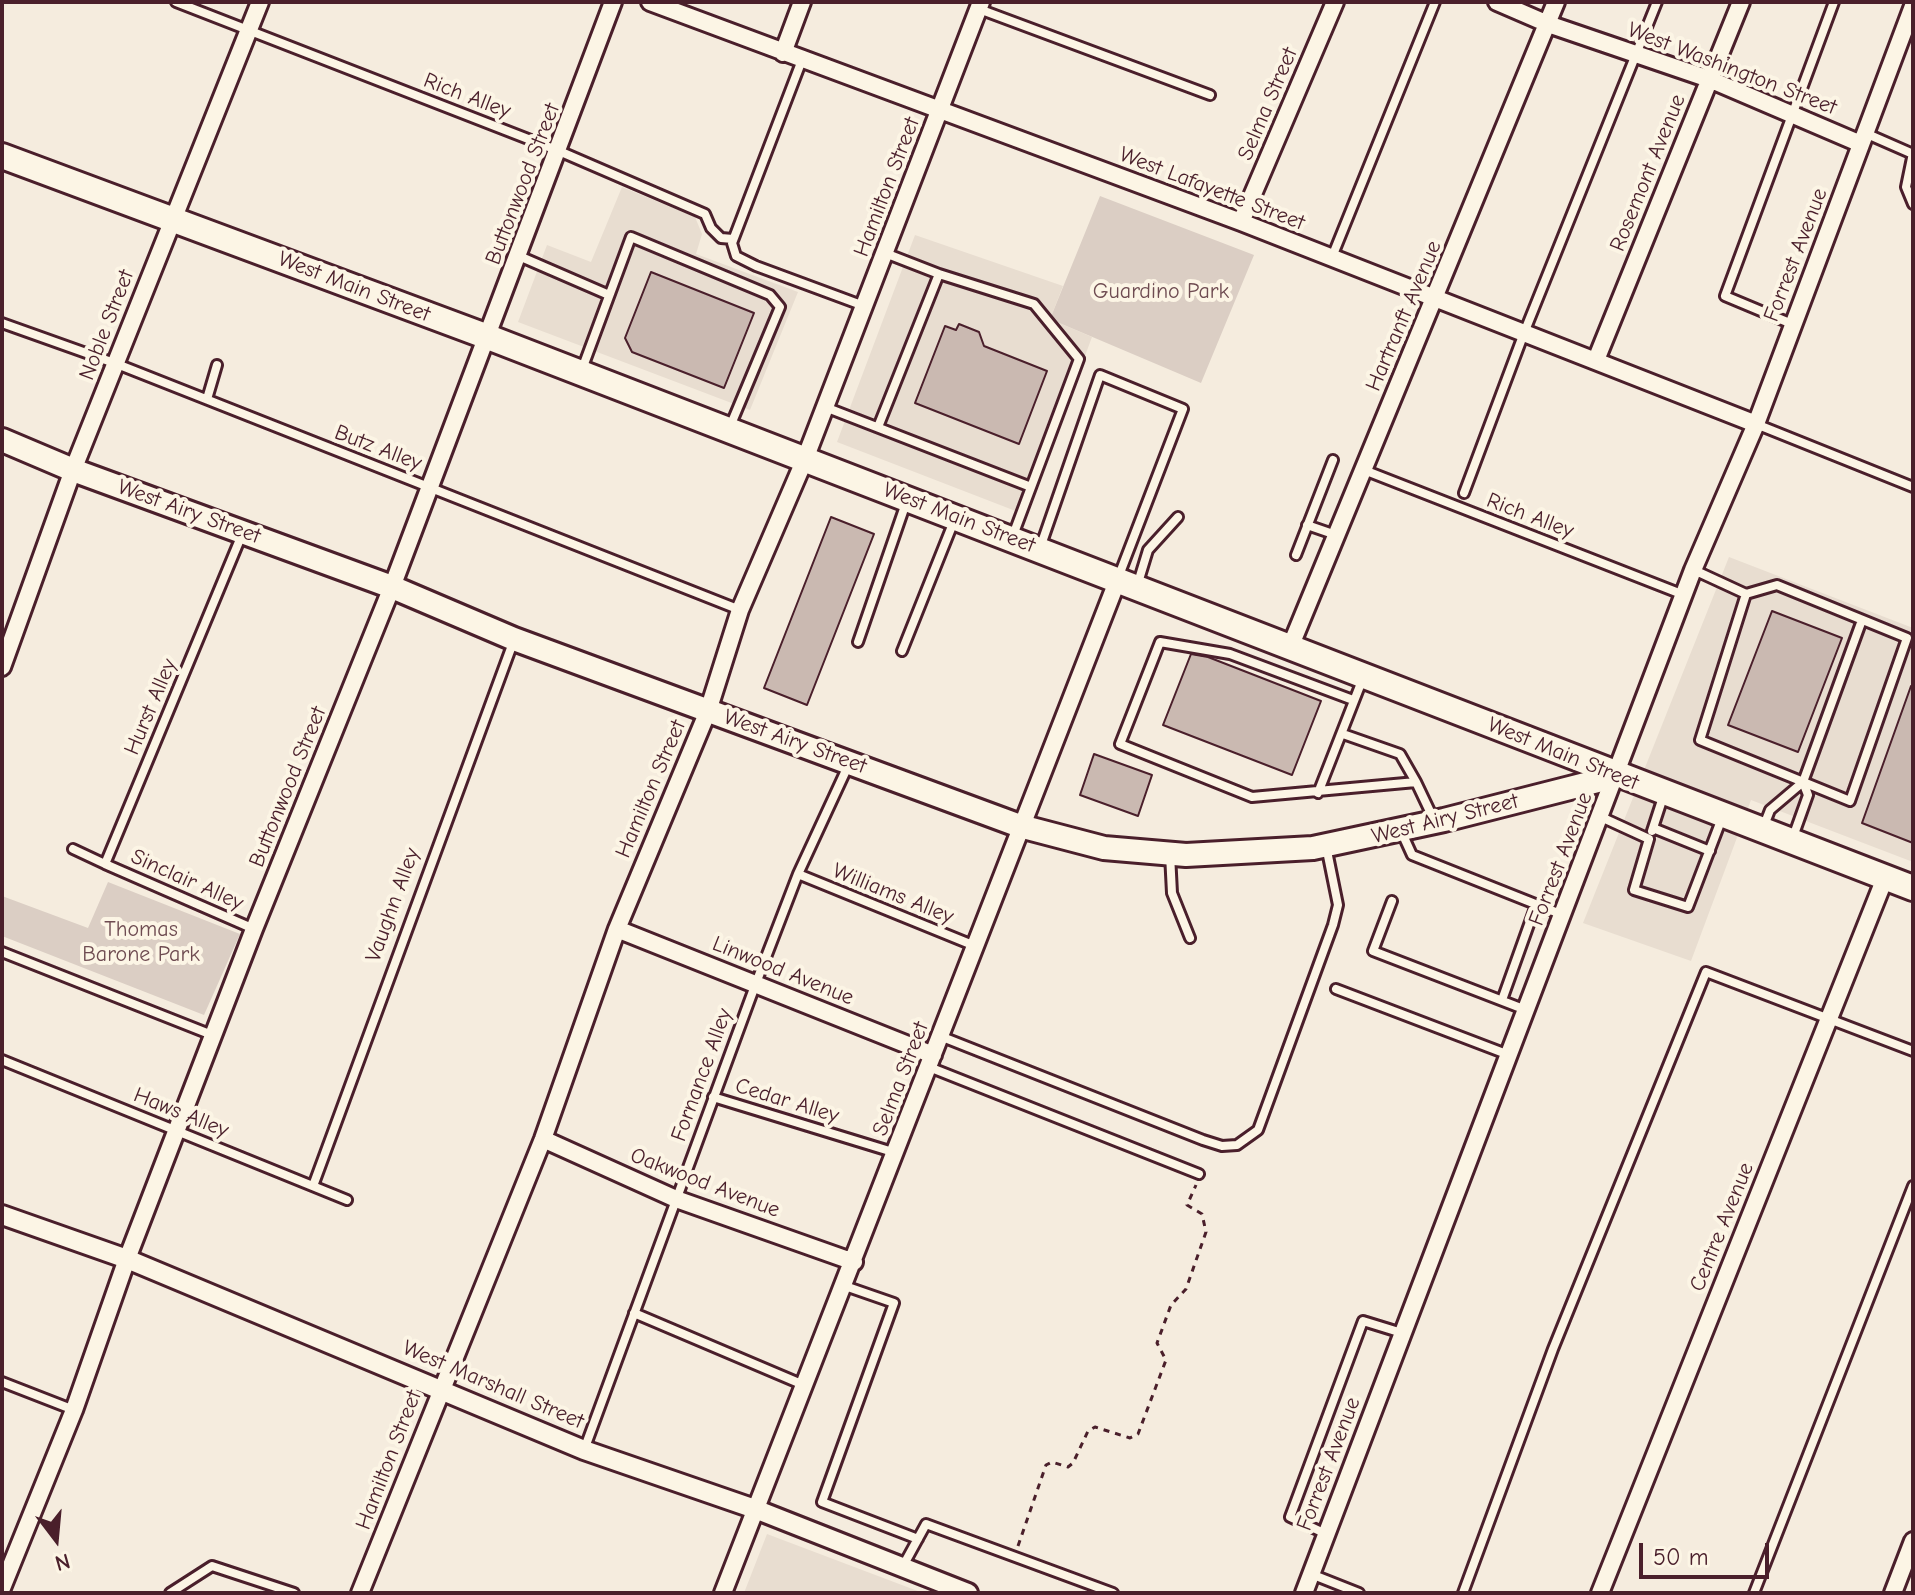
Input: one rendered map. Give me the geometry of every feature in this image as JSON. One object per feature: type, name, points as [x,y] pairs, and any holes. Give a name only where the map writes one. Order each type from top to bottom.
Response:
[{"type":"main road","name":"West Main Street","points":[[2,156],[488,337],[1913,888]]},
{"type":"main road","name":"West Airy Street","points":[[2,440],[73,470],[392,587],[514,639],[708,711],[1020,826],[1104,848],[1244,854],[1326,846],[1617,776]]},
{"type":"street","name":"Noble Street","points":[[2,667],[73,470],[117,364],[171,218],[260,2]]},
{"type":"street","name":"Buttonwood Street","points":[[2,1588],[74,1410],[127,1259],[254,929],[392,587],[613,2]]},
{"type":"street","name":"West Lafayette Street","points":[[650,2],[1241,222],[1756,424]]},
{"type":"street","points":[[783,53],[802,2]]},
{"type":"street","name":"Selma Street","points":[[1241,222],[1335,2]]},
{"type":"street","name":"West Washington Street","points":[[1497,2],[1548,24],[1709,79],[1791,114],[1863,139]]},
{"type":"street","name":"Hartranft Avenue","points":[[1291,645],[1556,2]]},
{"type":"street","name":"Rosemont Avenue","points":[[1596,360],[1741,2]]},
{"type":"street","name":"Hamilton Street","points":[[360,1593],[543,1139],[617,929],[708,711],[740,610],[805,459],[979,5]]},
{"type":"street","name":"Forrest Avenue","points":[[1304,1593],[1693,570],[1756,424],[1913,6]]},
{"type":"street","name":"Selma Street","points":[[723,1593],[897,1153],[1020,826],[1127,583]]},
{"type":"street","name":"Centre Avenue","points":[[1600,1593],[1885,878]]},
{"type":"street","name":"Linwood Avenue","points":[[617,929],[756,983],[931,1061]]},
{"type":"street","name":"Oakwood Avenue","points":[[543,1139],[676,1199],[854,1262]]},
{"type":"street","name":"West Marshall Street","points":[[2,1215],[127,1259],[441,1387],[584,1450],[755,1509],[968,1593]]},
{"type":"street","points":[[1893,1593],[1913,1541]]},
{"type":"lane","name":"Rich Alley","points":[[176,2],[559,151],[705,214],[711,228],[721,238],[733,239]]},
{"type":"lane","points":[[1331,258],[1435,2]]},
{"type":"lane","points":[[1464,493],[1524,333],[1657,2]]},
{"type":"lane","points":[[1792,324],[1725,296],[1834,2]]},
{"type":"lane","points":[[979,5],[1210,95]]},
{"type":"lane","points":[[802,60],[733,239],[736,256],[864,306]]},
{"type":"lane","points":[[1863,139],[1913,154],[1906,187],[1913,204]]},
{"type":"lane","points":[[581,373],[631,237],[770,295],[780,307],[729,430]]},
{"type":"lane","points":[[885,253],[1034,304],[1079,359],[1011,538]]},
{"type":"lane","points":[[519,256],[609,295]]},
{"type":"lane","points":[[878,427],[939,274]]},
{"type":"lane","name":"Butz Alley","points":[[2,323],[117,364],[740,610]]},
{"type":"lane","points":[[207,399],[217,365]]},
{"type":"lane","points":[[1040,549],[1100,375],[1183,409],[1127,583]]},
{"type":"lane","points":[[825,407],[1031,487]]},
{"type":"lane","points":[[1756,424],[1913,487]]},
{"type":"lane","points":[[1296,555],[1333,460]]},
{"type":"lane","name":"Rich Alley","points":[[1364,470],[1684,595]]},
{"type":"lane","points":[[858,642],[907,499]]},
{"type":"lane","points":[[902,651],[956,517]]},
{"type":"lane","points":[[1127,583],[1148,550],[1178,517]]},
{"type":"lane","points":[[1307,525],[1337,535]]},
{"type":"lane","name":"Hurst Alley","points":[[105,864],[244,532]]},
{"type":"lane","points":[[1693,570],[1746,594],[1777,585],[1910,639],[1850,801],[1700,740],[1746,594]]},
{"type":"lane","points":[[1762,831],[1770,810],[1803,782],[1862,620]]},
{"type":"lane","name":"Vaughn Alley","points":[[313,1186],[514,639]]},
{"type":"lane","points":[[1353,700],[1230,654],[1160,642],[1120,744],[1252,797],[1416,782]]},
{"type":"lane","points":[[1318,793],[1365,675]]},
{"type":"lane","points":[[1343,734],[1400,754],[1435,822]]},
{"type":"lane","name":"Fornance Alley","points":[[584,1450],[798,874],[850,762]]},
{"type":"lane","points":[[1791,841],[1808,795],[1803,782]]},
{"type":"lane","points":[[1664,794],[1634,890],[1688,907],[1722,816]]},
{"type":"lane","points":[[1601,817],[1649,839]]},
{"type":"lane","points":[[1653,828],[1710,851]]},
{"type":"lane","points":[[1401,830],[1412,855],[1563,915]]},
{"type":"lane","points":[[940,1036],[1203,1140],[1222,1146],[1248,1140],[1258,1130],[1338,905],[1326,846]]},
{"type":"lane","points":[[73,849],[105,864]]},
{"type":"lane","points":[[1170,853],[1172,893],[1190,938]]},
{"type":"lane","name":"Sinclair Alley","points":[[105,864],[254,929]]},
{"type":"lane","name":"Williams Alley","points":[[798,874],[975,946]]},
{"type":"lane","points":[[1392,901],[1373,951],[1527,1010]]},
{"type":"lane","points":[[1502,1000],[1536,905]]},
{"type":"lane","points":[[2,952],[213,1035]]},
{"type":"lane","points":[[1463,1593],[1553,1349],[1706,972],[1913,1051]]},
{"type":"lane","points":[[1336,989],[1509,1055]]},
{"type":"lane","name":"Haws Alley","points":[[2,1060],[347,1200]]},
{"type":"lane","points":[[931,1061],[1199,1174]]},
{"type":"lane","name":"Cedar Alley","points":[[713,1097],[897,1153]]},
{"type":"lane","points":[[1754,1593],[1913,1186]]},
{"type":"lane","points":[[845,1286],[894,1303],[822,1502],[918,1539]]},
{"type":"lane","points":[[634,1313],[806,1386]]},
{"type":"lane","points":[[1326,1534],[1290,1517],[1363,1321],[1403,1334]]},
{"type":"lane","points":[[2,1382],[74,1410]]},
{"type":"lane","points":[[902,1567],[926,1524],[1113,1593]]},
{"type":"lane","points":[[170,1593],[212,1566],[294,1593]]},
{"type":"lane","points":[[1311,1574],[1359,1593]]},
{"type":"path","points":[[1014,1557],[1046,1465],[1052,1462],[1068,1467],[1073,1463],[1088,1431],[1095,1427],[1130,1438],[1138,1434],[1166,1360],[1157,1343],[1171,1305],[1186,1289],[1206,1232],[1202,1214],[1187,1205],[1199,1174]]},
{"type":"shaded area","points":[[622,187],[695,217],[702,234],[696,254],[798,292],[750,410],[518,322],[547,245],[591,262]]},
{"type":"shaded area","points":[[915,235],[1063,286],[1050,319],[1092,337],[1026,515],[837,442]]},
{"type":"shaded area","points":[[1729,557],[1913,628],[1913,862],[1751,800],[1691,961],[1583,923]]},
{"type":"shaded area","points":[[767,1534],[923,1593],[744,1593]]},
{"type":"green space","name":"Guardino Park","points":[[1100,196],[1254,255],[1201,383],[1050,319]]},
{"type":"green space","name":"Thomas Barone Park","points":[[108,882],[240,934],[204,1015],[2,936],[2,896],[88,928]]},
{"type":"building","points":[[651,272],[754,313],[724,388],[632,352],[625,338]]},
{"type":"building","points":[[959,324],[979,332],[984,346],[1047,371],[1019,444],[915,403],[945,326],[956,330]]},
{"type":"building","points":[[831,517],[874,534],[807,705],[764,688]]},
{"type":"building","points":[[1772,611],[1842,638],[1798,752],[1728,725]]},
{"type":"building","points":[[1191,654],[1208,657],[1321,701],[1292,775],[1163,725]]},
{"type":"building","points":[[1913,687],[1913,843],[1862,823]]},
{"type":"building","points":[[1094,754],[1152,775],[1138,816],[1080,795]]}]
